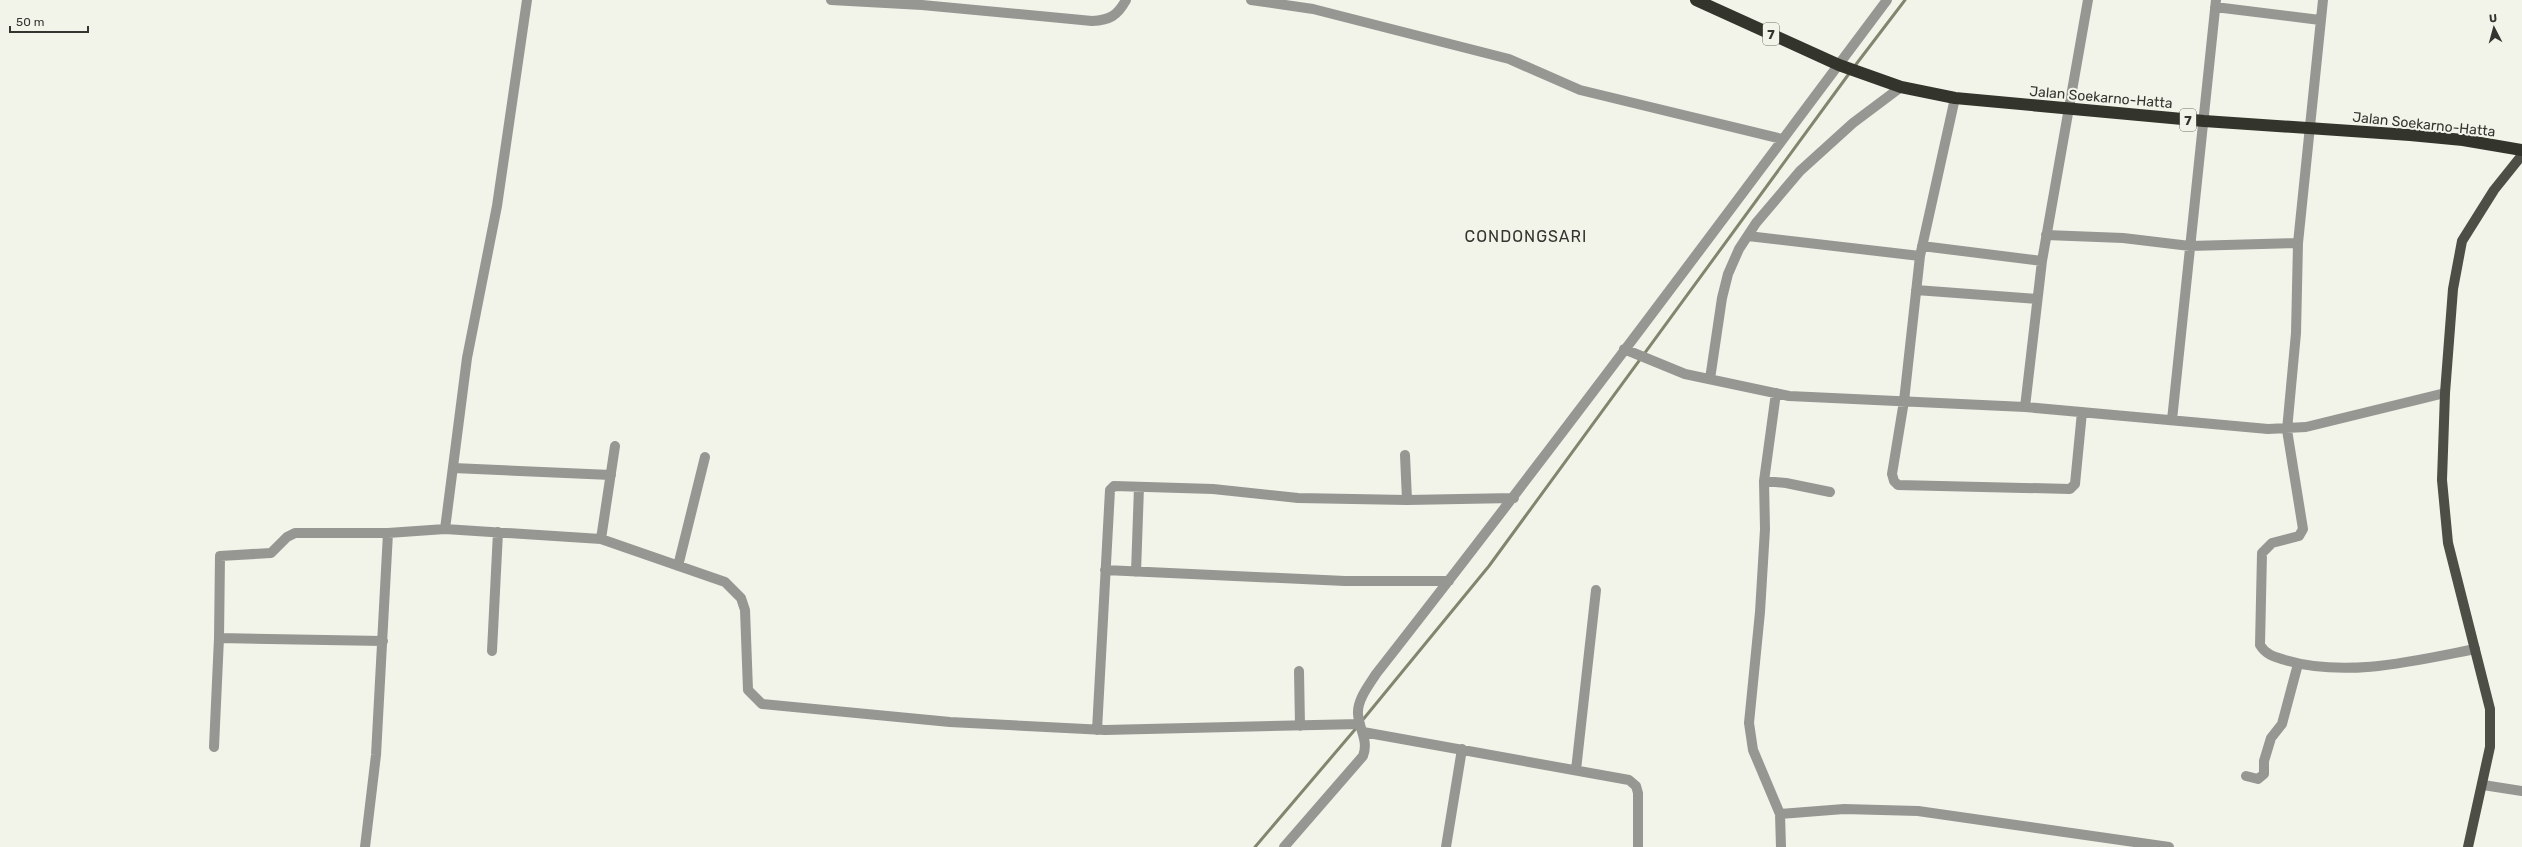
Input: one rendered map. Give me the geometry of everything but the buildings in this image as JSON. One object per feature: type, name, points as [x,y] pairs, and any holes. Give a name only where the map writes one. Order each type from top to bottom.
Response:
[{"type":"highway","name":"Jalan Soekarno-Hatta","points":[[1696,0],[1848,68],[1901,86],[1955,98],[2204,121],[2463,140],[2522,150]]},
{"type":"main road","points":[[2468,847],[2483,785],[2490,747],[2490,709],[2453,569],[2442,480],[2445,393],[2453,289],[2462,241],[2494,190],[2522,155]]},
{"type":"street","points":[[445,529],[467,358],[497,206],[528,0]]},
{"type":"street","points":[[831,0],[922,2],[1092,21],[1107,20],[1115,16],[1126,0]]},
{"type":"street","points":[[1251,0],[1313,9],[1509,59],[1580,90],[1782,139]]},
{"type":"street","points":[[1284,847],[1363,756],[1366,749],[1361,728],[1359,705],[1376,674],[1514,498],[1782,139],[1848,68],[1887,0]]},
{"type":"street","points":[[2025,406],[2042,261],[2085,0]]},
{"type":"street","points":[[2323,0],[2298,243],[2296,333],[2287,430],[2303,529],[2299,536],[2272,543],[2262,552],[2260,645],[2270,655],[2298,664],[2344,667],[2376,666],[2475,649]]},
{"type":"street","points":[[2172,420],[2215,4],[2320,20]]},
{"type":"street","points":[[1710,379],[1718,321],[1728,274],[1748,236],[1800,171],[1853,123],[1901,86]]},
{"type":"street","points":[[1955,98],[1920,256],[1904,401],[1892,474],[1894,481],[1898,485],[2070,489],[2075,484],[2082,412]]},
{"type":"street","points":[[2046,235],[2123,238],[2190,246],[2298,243]]},
{"type":"street","points":[[1748,236],[1920,256]]},
{"type":"street","points":[[1922,246],[2042,261]]},
{"type":"street","points":[[1916,290],[2037,299]]},
{"type":"street","points":[[1624,349],[1685,374],[1789,396],[2025,406],[2287,430],[2445,393]]},
{"type":"street","points":[[1776,393],[1764,481],[1765,529],[1760,612],[1749,723],[1753,750],[1780,814],[1782,829],[1781,847]]},
{"type":"street","points":[[601,539],[615,446]]},
{"type":"street","points":[[1405,455],[1407,500]]},
{"type":"street","points":[[678,566],[705,457]]},
{"type":"street","points":[[453,468],[611,475]]},
{"type":"street","points":[[1764,481],[1786,483],[1830,492]]},
{"type":"street","points":[[1097,730],[1105,570],[1111,487],[1118,485],[1213,489],[1298,498],[1407,500],[1514,498]]},
{"type":"street","points":[[1136,572],[1139,487]]},
{"type":"street","points":[[214,747],[219,638],[220,556],[271,553],[287,537],[295,533],[388,532],[445,529],[601,539],[725,582],[741,598],[745,610],[748,690],[762,704],[950,722],[1097,730],[1300,726],[1361,728],[1462,749],[1629,780],[1636,786],[1639,802],[1638,847]]},
{"type":"street","points":[[365,847],[376,755],[388,532]]},
{"type":"street","points":[[492,651],[498,532]]},
{"type":"street","points":[[1105,570],[1345,581],[1448,581]]},
{"type":"street","points":[[1576,770],[1596,590]]},
{"type":"street","points":[[219,638],[383,641]]},
{"type":"street","points":[[2246,776],[2258,779],[2263,777],[2270,738],[2282,724],[2298,664]]},
{"type":"street","points":[[1299,671],[1300,726]]},
{"type":"street","points":[[1446,847],[1462,749]]},
{"type":"street","points":[[2483,785],[2522,791]]},
{"type":"street","points":[[1780,814],[1844,809],[1918,811],[2169,847]]},
{"type":"waterway","points":[[1854,67],[1905,0]]},
{"type":"waterway","points":[[1361,722],[1489,566],[1851,71]]},
{"type":"waterway","points":[[1255,847],[1358,726]]},
{"type":"district","name":"CONDONGSARI","points":[[1526,236]]}]
